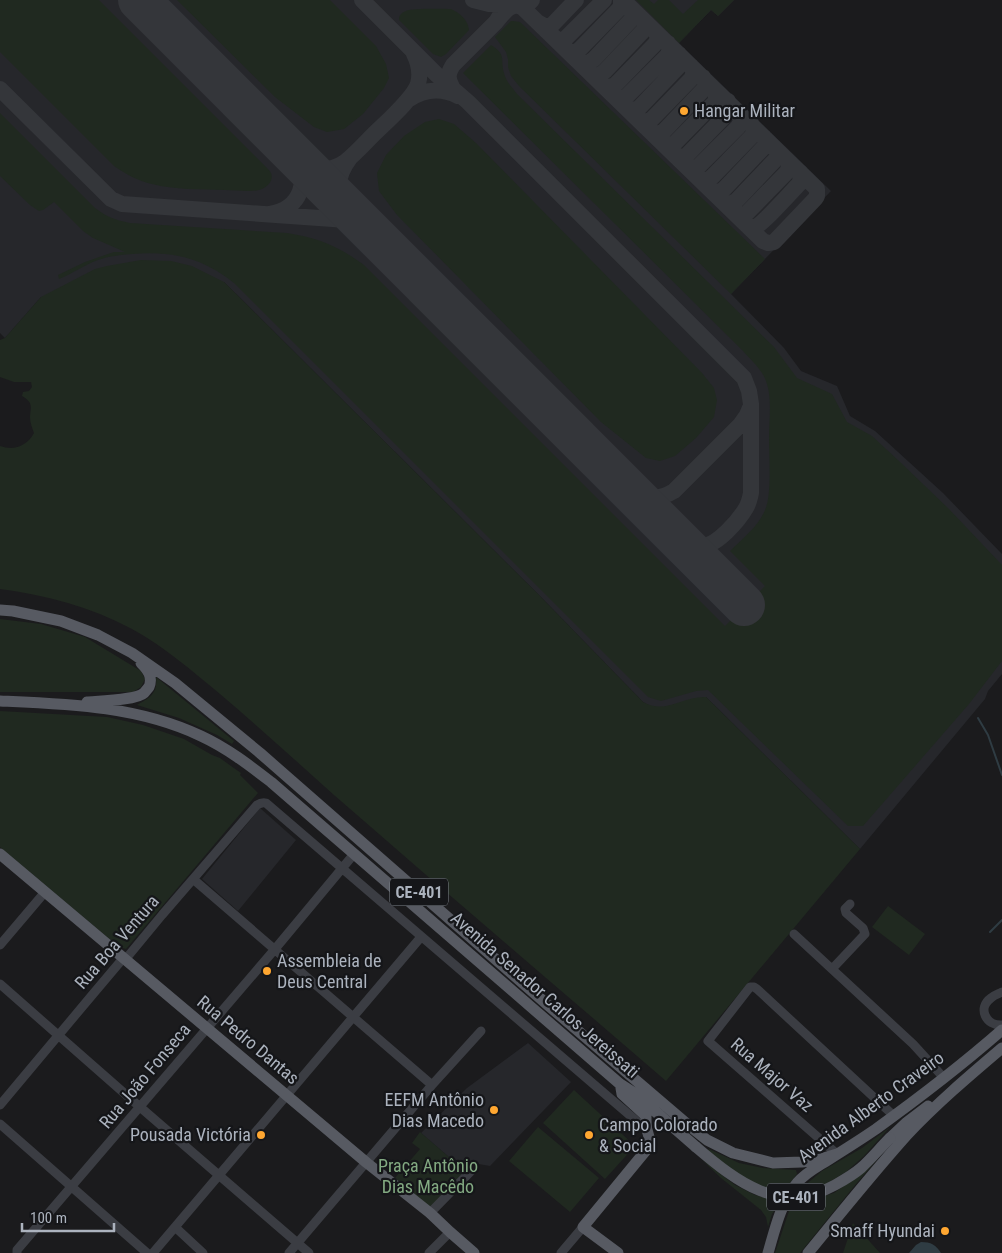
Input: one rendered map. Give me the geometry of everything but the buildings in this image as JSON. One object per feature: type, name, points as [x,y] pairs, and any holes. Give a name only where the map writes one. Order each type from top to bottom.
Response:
[{"type":"main road","name":"Avenida Senador Carlos Jereissati","points":[[0,610],[61,621],[98,635],[132,653],[176,683],[260,753],[549,1006],[707,1140],[733,1153],[773,1163],[817,1160],[837,1154]]},
{"type":"main road","points":[[70,704],[132,698],[144,693],[150,682],[150,676],[148,670],[132,653]]},
{"type":"main road","name":"Avenida Senador Carlos Jereissati","points":[[0,701],[70,704],[154,718],[186,729],[234,754],[354,854],[620,1084],[634,1093],[725,1171],[756,1190],[780,1196],[806,1197],[826,1190],[850,1177],[914,1116],[949,1094]]},
{"type":"main road","name":"Rua Pedro Dantas","points":[[0,854],[430,1213],[474,1253]]},
{"type":"main road","name":"Avenida Alberto Craveiro","points":[[768,1253],[778,1219],[798,1181],[893,1116],[944,1078],[1002,1030]]},
{"type":"main road","name":"Avenida Alberto Craveiro","points":[[808,1253],[896,1148],[949,1094],[1002,1048]]},
{"type":"main road","points":[[618,1253],[583,1227],[648,1148],[650,1140],[646,1116],[622,1094],[620,1084]]},
{"type":"street","name":"Rua Boa Ventura","points":[[0,1106],[58,1035],[261,802],[266,803],[342,868]]},
{"type":"street","name":"Rua João Fonseca","points":[[17,1252],[354,854]]},
{"type":"street","points":[[342,868],[647,1130]]},
{"type":"street","points":[[193,879],[432,1086]]},
{"type":"street","points":[[0,945],[45,892]]},
{"type":"street","points":[[832,969],[865,934],[863,928],[846,913],[845,909],[850,904]]},
{"type":"street","points":[[794,934],[913,1044],[944,1078]]},
{"type":"street","points":[[153,1253],[421,937]]},
{"type":"street","points":[[0,984],[218,1176],[309,1253]]},
{"type":"street","name":"Rua Major Vaz","points":[[837,1154],[708,1041],[751,986],[757,989],[893,1116]]},
{"type":"street","points":[[1002,992],[991,998],[983,1010],[990,1023],[1002,1025]]},
{"type":"street","points":[[289,1253],[481,1031]]},
{"type":"street","points":[[0,1124],[147,1253]]},
{"type":"street","points":[[430,1213],[474,1168]]},
{"type":"street","points":[[175,1227],[204,1253]]},
{"type":"street","points":[[560,1253],[583,1227]]},
{"type":"street","points":[[428,1253],[450,1232]]},
{"type":"shaded area","points":[[0,0],[734,0],[718,16],[711,10],[679,43],[831,191],[731,294],[784,348],[801,371],[837,386],[850,416],[875,431],[943,493],[1002,554],[1002,674],[988,691],[985,699],[860,849],[706,697],[660,708],[643,702],[538,594],[224,282],[41,297],[5,338],[0,333]]},
{"type":"shaded area","points":[[260,808],[296,840],[238,911],[202,879]]},
{"type":"shaded area","name":"EEFM Antônio Dias Macedo","points":[[528,1043],[571,1082],[490,1166],[473,1163],[465,1171],[421,1133],[467,1088]]},
{"type":"shaded area","points":[[921,1242],[933,1244],[941,1253],[909,1253]]},
{"type":"green space","points":[[0,0],[99,0],[268,169],[272,176],[269,184],[262,189],[251,191],[170,187],[142,181],[114,166],[0,52]]},
{"type":"green space","points":[[177,0],[330,0],[376,46],[386,64],[389,78],[384,88],[363,114],[344,129],[327,132],[314,127],[275,97]]},
{"type":"green space","points":[[636,0],[649,0],[654,4],[658,0],[669,0],[683,14],[698,0],[734,0],[718,16],[711,10],[679,43]]},
{"type":"green space","points":[[451,9],[463,17],[469,30],[441,57],[433,54],[399,20],[402,13],[410,10]]},
{"type":"green space","points":[[511,21],[520,22],[765,259],[731,294],[519,86],[511,76],[506,52],[495,37]]},
{"type":"green space","points":[[491,45],[501,55],[505,76],[517,94],[774,347],[797,378],[832,394],[847,422],[872,436],[949,509],[1002,565],[1002,661],[969,704],[863,826],[848,826],[708,690],[696,691],[661,701],[648,697],[234,283],[210,267],[198,262],[174,255],[147,253],[106,258],[93,262],[59,279],[58,275],[85,262],[114,252],[125,252],[93,238],[83,231],[54,202],[39,211],[30,205],[0,176],[0,113],[95,208],[111,218],[130,223],[287,233],[319,240],[346,253],[364,265],[725,626],[765,586],[730,551],[758,522],[765,510],[769,495],[770,403],[769,390],[763,374],[742,350],[463,73]]},
{"type":"green space","points":[[439,119],[454,124],[476,143],[702,373],[714,388],[717,400],[714,417],[696,438],[675,456],[660,461],[646,458],[601,422],[397,215],[379,191],[377,173],[386,155],[404,136],[425,122]]},
{"type":"green space","points":[[141,260],[171,261],[192,266],[224,282],[538,594],[643,702],[659,707],[697,697],[706,697],[860,849],[666,1081],[375,831],[235,706],[167,651],[132,629],[101,614],[51,598],[0,589],[0,446],[15,448],[28,441],[34,433],[30,419],[30,405],[22,396],[23,392],[29,391],[32,387],[31,382],[14,382],[0,377],[0,340],[5,338],[41,297],[95,269]]},
{"type":"green space","points":[[0,619],[41,624],[85,637],[141,671],[145,679],[141,687],[133,692],[0,692]]},
{"type":"green space","points":[[156,677],[234,741],[232,744],[179,718],[137,705],[152,695],[156,688]]},
{"type":"green space","points":[[0,711],[107,717],[143,725],[184,739],[220,758],[241,773],[240,775],[258,793],[126,949],[119,947],[0,847]]},
{"type":"green space","points":[[888,906],[925,934],[909,955],[872,927]]},
{"type":"green space","name":"Campo Colorado & Social","points":[[574,1090],[635,1146],[605,1179],[543,1123]]},
{"type":"green space","name":"Campo Colorado & Social","points":[[538,1127],[599,1178],[570,1212],[509,1161]]},
{"type":"green space","points":[[890,1127],[864,1156],[846,1172],[821,1187],[798,1191],[822,1171],[862,1148]]},
{"type":"green space","name":"Praça Antônio Dias Macêdo","points":[[420,1132],[465,1171],[433,1207],[428,1208],[395,1180],[420,1149],[412,1143]]},
{"type":"green space","points":[[900,1133],[800,1253],[775,1253],[792,1202],[802,1202],[834,1193],[851,1181]]},
{"type":"green space","points":[[709,1149],[739,1163],[763,1168],[796,1170],[797,1174],[787,1187],[787,1193],[772,1190],[747,1181],[707,1151]]},
{"type":"green space","points":[[701,1159],[735,1185],[755,1195],[780,1202],[772,1214],[768,1227],[766,1217],[761,1210],[721,1178]]},
{"type":"green space","points":[[853,1223],[880,1253],[843,1253]]},
{"type":"waterway","points":[[978,718],[988,735],[1002,775]]},
{"type":"waterway","points":[[990,932],[1002,920]]},
{"type":"taxiway","points":[[362,0],[437,75],[468,102],[744,378],[751,404],[751,493],[748,504],[727,532],[708,545],[694,544],[673,533]]},
{"type":"taxiway","points":[[473,0],[489,4],[524,5],[532,0]]},
{"type":"taxiway","points":[[539,23],[546,27],[552,25],[576,0]]},
{"type":"taxiway","points":[[553,36],[558,40],[565,39],[604,0]]},
{"type":"taxiway","points":[[566,49],[573,52],[580,49],[620,8],[621,0]]},
{"type":"taxiway","points":[[496,22],[511,7],[519,6],[523,8],[763,241],[768,243],[774,242],[815,199],[817,189],[623,0]]},
{"type":"taxiway","points":[[578,61],[586,63],[594,59],[631,20],[634,13],[631,8]]},
{"type":"taxiway","points":[[452,87],[449,76],[453,65],[496,22],[501,14]]},
{"type":"taxiway","points":[[591,73],[598,75],[605,71],[643,31],[646,26],[643,20]]},
{"type":"taxiway","points":[[603,85],[609,87],[615,85],[656,43],[658,37],[655,31]]},
{"type":"taxiway","points":[[615,96],[621,99],[627,96],[668,55],[670,48],[668,43]]},
{"type":"taxiway","points":[[291,152],[305,163],[320,169],[334,168],[345,162],[411,97],[419,80],[418,65],[414,54]]},
{"type":"taxiway","points":[[626,108],[633,110],[639,108],[680,65],[681,58],[679,54]]},
{"type":"taxiway","points":[[638,119],[644,122],[651,120],[691,79],[694,73],[691,66]]},
{"type":"taxiway","points":[[650,131],[656,134],[663,132],[704,89],[706,83],[703,77]]},
{"type":"taxiway","points":[[0,89],[111,199],[122,204],[347,220],[367,228]]},
{"type":"taxiway","points":[[408,100],[420,93],[432,90],[445,91],[458,96]]},
{"type":"taxiway","points":[[663,143],[668,145],[674,144],[715,102],[717,94],[715,90]]},
{"type":"taxiway","points":[[675,155],[682,157],[687,155],[728,113],[730,107],[728,101]]},
{"type":"taxiway","points":[[687,167],[693,169],[699,166],[738,127],[742,120],[739,113]]},
{"type":"taxiway","points":[[699,178],[706,180],[713,176],[752,136],[754,131],[752,125]]},
{"type":"taxiway","points":[[711,190],[718,192],[724,189],[764,147],[766,142],[764,137]]},
{"type":"taxiway","points":[[723,202],[730,204],[736,201],[775,160],[778,154],[775,148]]},
{"type":"taxiway","points":[[270,214],[281,211],[289,206],[300,192],[301,174],[293,155]]},
{"type":"taxiway","points":[[350,158],[340,178],[340,195],[347,207],[364,224]]},
{"type":"taxiway","points":[[735,213],[738,215],[746,214],[787,172],[790,165],[787,160]]},
{"type":"taxiway","points":[[747,225],[752,227],[759,225],[799,184],[800,172]]},
{"type":"taxiway","points":[[626,486],[643,496],[649,497],[661,497],[674,491],[740,425],[750,408]]},
{"type":"runway","points":[[139,0],[744,605]]},
{"type":"place","name":"Hangar Militar","points":[[684,111]]},
{"type":"place","name":"Assembleia de Deus Central","points":[[267,971]]},
{"type":"place","name":"EEFM Antônio Dias Macedo","points":[[494,1110]]},
{"type":"place","name":"Pousada Victória","points":[[261,1135]]},
{"type":"place","name":"Campo Colorado & Social","points":[[589,1135]]},
{"type":"place","name":"Smaff Hyundai","points":[[945,1231]]}]
